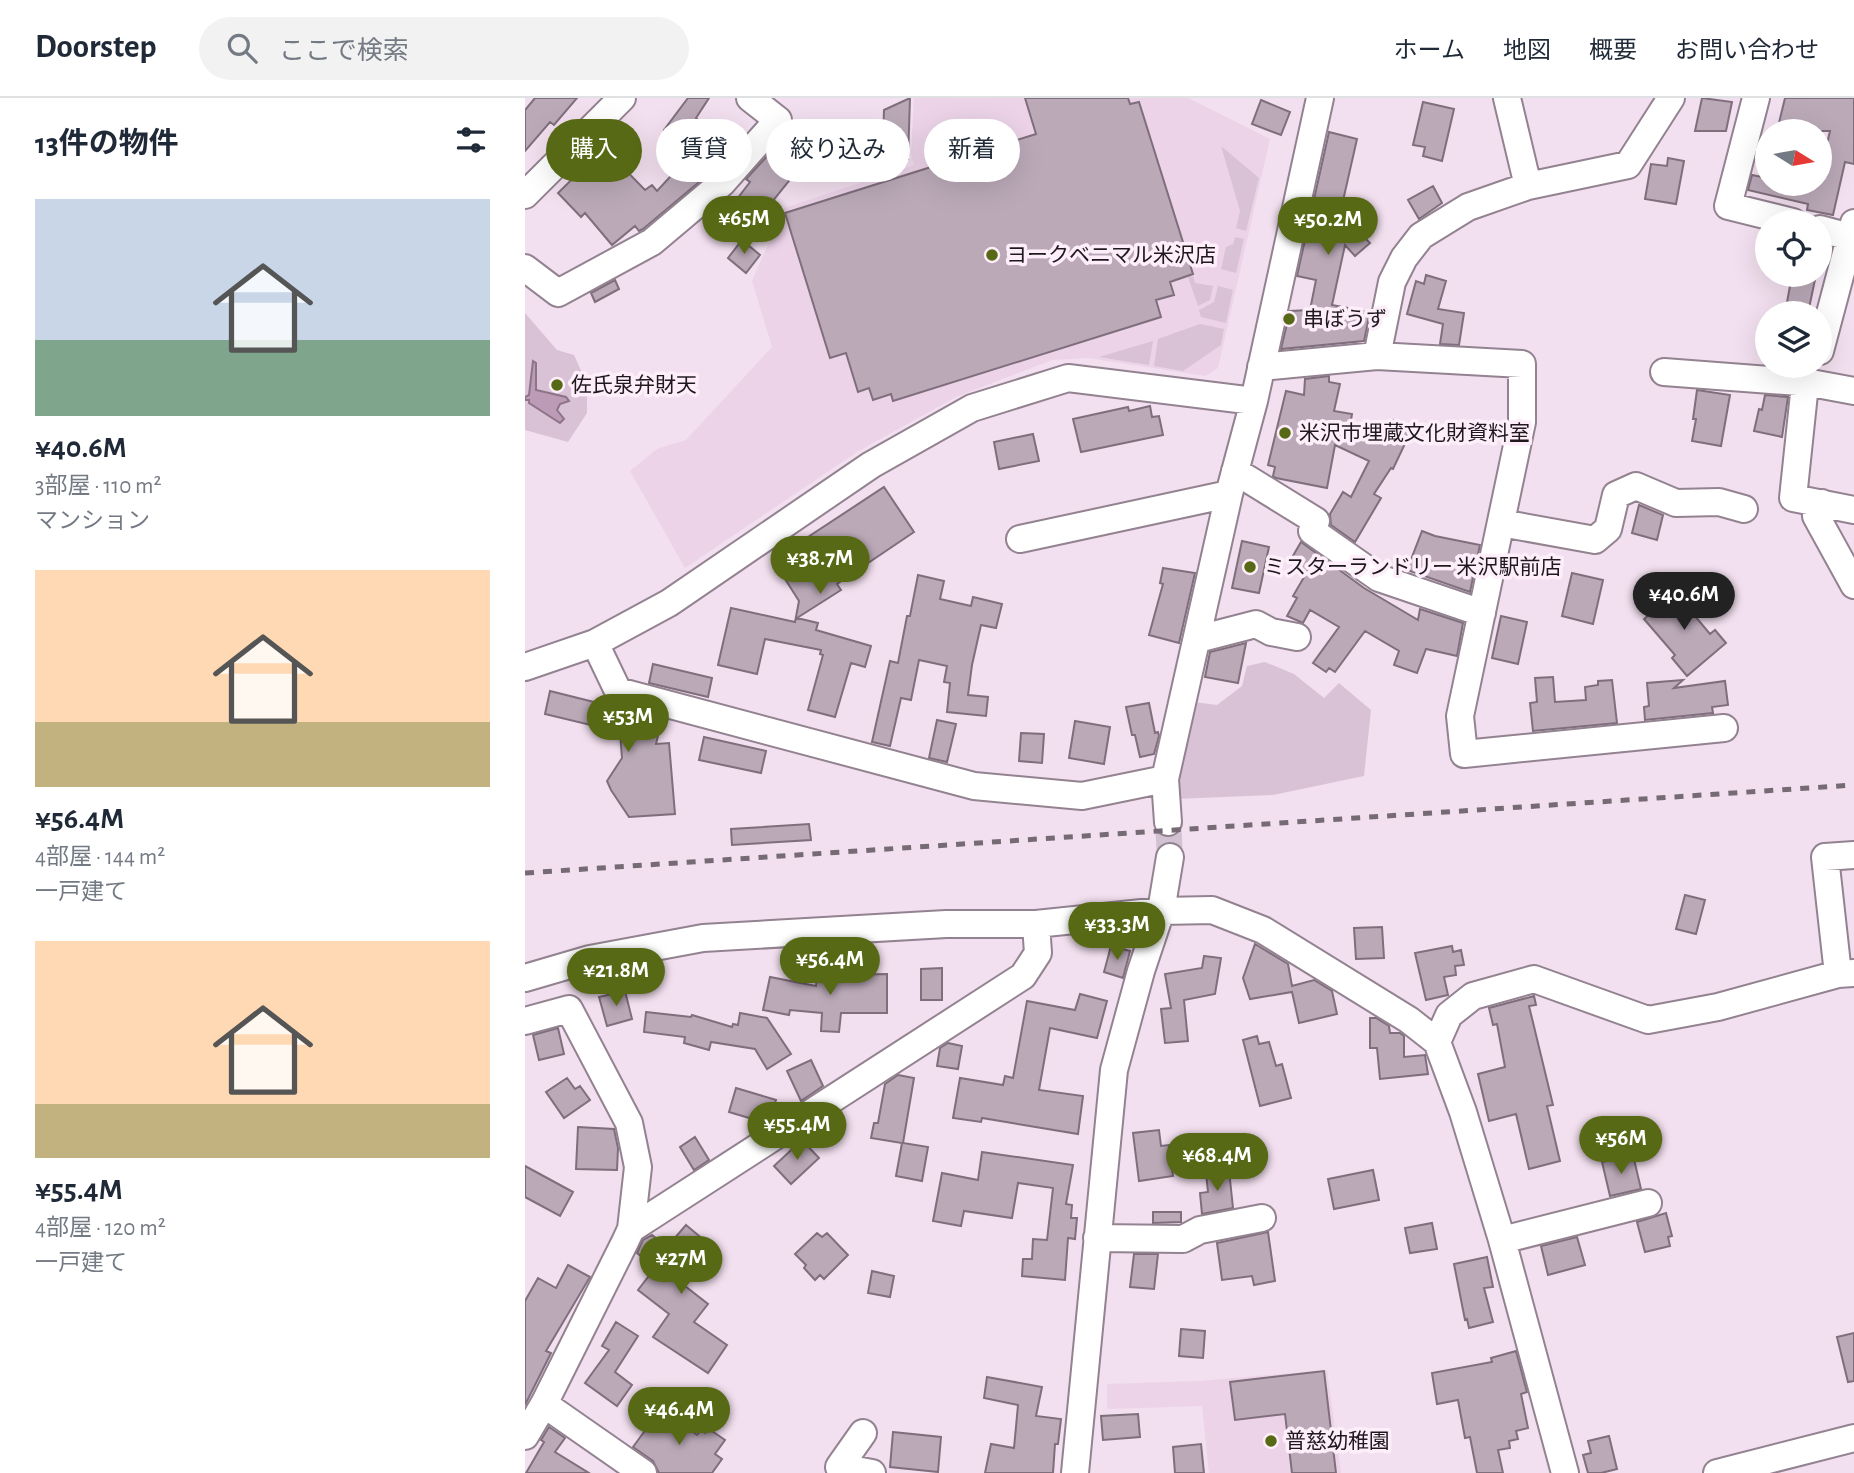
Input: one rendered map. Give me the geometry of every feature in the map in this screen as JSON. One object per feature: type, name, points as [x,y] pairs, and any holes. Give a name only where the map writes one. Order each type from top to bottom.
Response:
[{"type":"street","points":[[525,195],[622,98]]},
{"type":"street","points":[[525,268],[558,293],[652,242],[722,183],[778,120],[750,98]]},
{"type":"street","points":[[1168,822],[1165,779],[1232,483],[1254,401],[1320,98]]},
{"type":"street","points":[[1507,98],[1528,186]]},
{"type":"street","points":[[1377,356],[1392,282],[1404,258],[1421,236],[1468,208],[1528,186],[1628,165],[1671,98]]},
{"type":"street","points":[[1755,98],[1728,205],[1755,212]]},
{"type":"street","points":[[1832,229],[1852,230],[1832,306]]},
{"type":"street","points":[[1261,367],[1377,356],[1522,364],[1521,422],[1460,716],[1464,754],[1724,729]]},
{"type":"street","points":[[1664,372],[1755,376]]},
{"type":"street","points":[[525,667],[595,643],[669,603],[871,465],[972,408],[1068,377],[1254,401]]},
{"type":"street","points":[[1854,391],[1811,378],[1793,498],[1854,510]]},
{"type":"street","points":[[1020,539],[1232,483],[1316,522],[1312,531],[1379,578],[1482,612]]},
{"type":"street","points":[[1501,523],[1595,540],[1608,529],[1616,495],[1636,486],[1676,503],[1720,502],[1744,509]]},
{"type":"street","points":[[1822,503],[1817,516],[1854,585]]},
{"type":"street","points":[[1198,639],[1256,624],[1271,632],[1297,636]]},
{"type":"street","points":[[595,643],[618,691],[974,786],[1082,796],[1165,779]]},
{"type":"street","points":[[1437,1042],[1449,1015],[1473,996],[1534,979],[1648,1020],[1718,1007],[1846,974],[1825,857],[1854,855]]},
{"type":"street","points":[[1075,1473],[1114,1070],[1141,971],[1161,911],[1170,857]]},
{"type":"street","points":[[525,978],[590,959],[703,937],[946,923],[1036,924],[1161,911],[1212,910],[1263,930],[1409,1020],[1437,1042],[1463,1112],[1502,1240],[1565,1473]]},
{"type":"street","points":[[631,1229],[1023,976],[1038,953],[1036,924]]},
{"type":"street","points":[[525,1021],[569,1010],[629,1123],[638,1167],[631,1229],[544,1404],[525,1436]]},
{"type":"street","points":[[1502,1240],[1648,1203]]},
{"type":"street","points":[[1097,1238],[1183,1239],[1200,1230],[1262,1218]]},
{"type":"street","points":[[544,1404],[643,1473]]},
{"type":"street","points":[[863,1433],[839,1468],[872,1473]]},
{"type":"street","points":[[1717,1473],[1854,1437]]},
{"type":"shaded area","points":[[914,98],[1188,98],[1270,139],[1218,368],[1205,376],[1088,358],[1052,360],[956,397],[857,452],[685,568],[630,471],[657,449],[686,440],[772,347],[752,281],[784,208],[863,182],[910,182],[910,166],[914,165],[911,154]]},
{"type":"shaded area","points":[[1221,146],[1259,178],[1246,231],[1236,228],[1240,211]]},
{"type":"shaded area","points":[[1235,237],[1244,239],[1236,273],[1221,269],[1226,247],[1233,244]]},
{"type":"shaded area","points":[[1193,276],[1195,283],[1213,286],[1210,300],[1198,306],[1188,277]]},
{"type":"shaded area","points":[[1218,286],[1233,290],[1226,323],[1201,317],[1199,310],[1214,302]]},
{"type":"shaded area","points":[[525,313],[557,350],[574,355],[587,384],[587,413],[568,442],[525,430]]},
{"type":"shaded area","points":[[1200,324],[1224,329],[1221,345],[1183,371],[1154,366],[1158,339]]},
{"type":"shaded area","points":[[1153,341],[1149,365],[1099,357]]},
{"type":"shaded area","points":[[533,361],[536,363],[536,390],[566,397],[569,401],[560,404],[557,410],[564,419],[560,423],[529,403],[529,400],[525,400],[529,395]]},
{"type":"shaded area","points":[[1265,662],[1294,674],[1324,698],[1339,683],[1371,710],[1364,776],[1273,795],[1176,799],[1176,784],[1194,702],[1217,705],[1242,686],[1247,666]]},
{"type":"shaded area","name":"普慈幼稚園","points":[[1327,1370],[1341,1473],[1209,1473],[1202,1406],[1107,1409],[1107,1384],[1199,1381]]},
{"type":"building","points":[[535,98],[577,98],[559,119],[546,119],[546,127],[525,151],[525,110]]},
{"type":"building","points":[[688,98],[709,98],[697,119],[672,119]]},
{"type":"building","points":[[910,98],[909,119],[884,119],[884,110]]},
{"type":"building","name":"ヨークベニマル米沢店","points":[[1025,98],[1128,98],[1130,104],[1139,102],[1193,274],[1170,282],[1174,295],[1156,300],[1161,317],[893,401],[891,394],[873,400],[869,388],[858,392],[846,353],[830,358],[785,213],[883,182],[910,182],[910,174],[924,169],[924,182],[1020,182],[1020,139],[1036,134]]},
{"type":"building","points":[[1702,98],[1732,102],[1726,131],[1695,131]]},
{"type":"building","points":[[1785,98],[1854,98],[1854,164],[1845,162],[1833,215],[1832,210],[1807,210],[1808,204],[1774,196],[1832,196],[1832,119],[1780,119]]},
{"type":"building","points":[[1261,100],[1290,112],[1281,135],[1252,124]]},
{"type":"building","points":[[1423,102],[1454,109],[1442,161],[1423,156],[1425,147],[1413,145]]},
{"type":"building","points":[[1329,132],[1357,139],[1340,214],[1370,243],[1355,256],[1345,245],[1332,305],[1370,312],[1364,341],[1281,349],[1290,311],[1310,310],[1316,280],[1297,276]]},
{"type":"building","points":[[766,157],[766,182],[788,182],[755,223],[776,216],[757,241],[724,216],[752,182],[752,173]]},
{"type":"building","points":[[1668,158],[1684,161],[1676,204],[1645,199],[1651,164],[1667,166]]},
{"type":"building","points":[[1752,175],[1755,176],[1755,192],[1748,190]]},
{"type":"building","points":[[569,182],[637,182],[645,190],[652,185],[657,191],[665,182],[699,182],[643,229],[639,231],[635,226],[612,245],[585,213],[581,217],[558,193]]},
{"type":"building","points":[[1433,186],[1442,203],[1419,219],[1408,200]]},
{"type":"building","points":[[742,240],[760,255],[746,273],[728,258]]},
{"type":"building","points":[[1426,275],[1446,281],[1438,309],[1464,313],[1459,345],[1440,344],[1443,324],[1407,314],[1416,281],[1424,284]]},
{"type":"building","points":[[615,280],[619,289],[595,302],[591,293]]},
{"type":"building","points":[[1790,287],[1813,287],[1811,301],[1787,301]]},
{"type":"building","points":[[1329,376],[1329,382],[1340,384],[1334,411],[1352,414],[1350,426],[1383,441],[1393,420],[1412,429],[1393,469],[1391,468],[1374,494],[1381,498],[1355,542],[1331,525],[1330,514],[1343,492],[1351,497],[1369,461],[1335,445],[1327,488],[1276,478],[1273,476],[1275,467],[1268,465],[1286,391],[1304,395],[1305,379]]},
{"type":"building","points":[[1697,390],[1730,395],[1721,446],[1692,441]]},
{"type":"building","points":[[1765,395],[1788,397],[1782,437],[1754,431]]},
{"type":"building","points":[[1150,406],[1152,417],[1159,416],[1163,435],[1081,452],[1073,419],[1128,407],[1129,411]]},
{"type":"building","points":[[1033,434],[1039,461],[999,469],[994,442]]},
{"type":"building","points":[[884,487],[914,532],[837,584],[841,590],[797,618],[818,623],[816,630],[871,646],[865,667],[851,663],[835,717],[808,710],[823,655],[820,654],[821,650],[765,639],[757,674],[718,665],[731,608],[795,622],[799,601],[773,560]]},
{"type":"building","points":[[1639,505],[1663,515],[1657,540],[1632,533]]},
{"type":"building","points":[[1422,531],[1480,545],[1470,592],[1407,570]]},
{"type":"building","name":"ミスターランドリー 米沢駅前店","points":[[1242,541],[1269,547],[1259,593],[1232,588]]},
{"type":"building","points":[[1301,542],[1364,588],[1418,620],[1420,609],[1463,623],[1457,656],[1426,649],[1417,673],[1394,665],[1399,651],[1365,631],[1335,672],[1329,668],[1326,672],[1313,663],[1339,627],[1310,610],[1303,623],[1287,616],[1297,598],[1293,596],[1307,572],[1290,561]]},
{"type":"building","points":[[1163,568],[1195,573],[1179,643],[1149,635],[1163,584],[1160,583]]},
{"type":"building","points":[[1572,573],[1603,580],[1593,624],[1562,616]]},
{"type":"building","points":[[918,575],[944,581],[940,599],[971,606],[973,597],[1002,604],[996,628],[981,625],[972,665],[968,695],[988,697],[986,716],[947,712],[950,683],[944,682],[947,666],[919,660],[911,700],[901,698],[890,746],[872,742],[890,661],[898,663]]},
{"type":"building","points":[[1681,588],[1695,604],[1689,609],[1710,634],[1715,630],[1726,643],[1687,676],[1672,658],[1675,655],[1644,619]]},
{"type":"building","points":[[1501,616],[1527,622],[1518,664],[1492,658]]},
{"type":"building","points":[[1246,643],[1238,683],[1205,677],[1210,652]]},
{"type":"building","points":[[653,664],[712,678],[708,697],[649,683]]},
{"type":"building","points":[[1553,677],[1555,702],[1586,700],[1585,687],[1598,685],[1598,681],[1612,680],[1617,723],[1533,731],[1530,703],[1537,702],[1535,678]]},
{"type":"building","points":[[1683,680],[1674,688],[1725,681],[1728,705],[1712,707],[1713,713],[1645,720],[1644,707],[1649,706],[1647,683]]},
{"type":"building","points":[[550,691],[662,719],[656,744],[669,743],[675,814],[629,817],[607,781],[622,758],[620,732],[545,714]]},
{"type":"building","points":[[1149,703],[1155,733],[1158,732],[1159,736],[1154,754],[1140,757],[1126,707]]},
{"type":"building","points":[[937,720],[956,724],[947,762],[929,758]]},
{"type":"building","points":[[1075,721],[1110,727],[1104,764],[1069,758]]},
{"type":"building","points":[[1021,733],[1044,734],[1042,763],[1019,761]]},
{"type":"building","points":[[704,737],[766,751],[761,773],[699,760]]},
{"type":"building","points":[[809,824],[811,840],[732,845],[731,829]]},
{"type":"building","points":[[1685,895],[1705,900],[1696,934],[1676,929]]},
{"type":"building","points":[[1382,927],[1384,958],[1356,959],[1354,928]]},
{"type":"building","points":[[1255,944],[1288,964],[1292,986],[1314,980],[1332,991],[1337,1014],[1299,1023],[1292,992],[1250,999],[1243,978]]},
{"type":"building","points":[[1111,946],[1130,951],[1123,978],[1104,972]]},
{"type":"building","points":[[1452,946],[1453,952],[1461,950],[1464,965],[1455,966],[1456,975],[1444,977],[1448,995],[1426,1000],[1415,953]]},
{"type":"building","points":[[1204,956],[1221,958],[1215,994],[1184,1000],[1188,1041],[1165,1043],[1161,1009],[1171,1008],[1165,974],[1202,968]]},
{"type":"building","points":[[942,968],[942,1000],[921,1000],[921,969]]},
{"type":"building","points":[[818,969],[836,971],[836,975],[887,974],[887,1013],[841,1013],[839,1032],[821,1031],[822,1013],[790,1010],[789,1015],[763,1010],[770,977],[816,986]]},
{"type":"building","points":[[625,991],[632,1019],[607,1026],[599,997]]},
{"type":"building","points":[[1080,994],[1107,1001],[1097,1038],[1050,1028],[1039,1090],[1083,1096],[1078,1134],[982,1118],[981,1122],[953,1118],[960,1078],[1003,1085],[1005,1076],[1013,1078],[1027,1001],[1075,1010]]},
{"type":"building","points":[[1534,996],[1536,1005],[1529,1006],[1553,1105],[1547,1106],[1560,1161],[1529,1169],[1516,1114],[1489,1121],[1478,1074],[1505,1067],[1497,1024],[1493,1025],[1489,1008]]},
{"type":"building","points":[[646,1012],[692,1015],[732,1027],[733,1024],[738,1025],[740,1013],[767,1018],[791,1054],[767,1069],[755,1049],[711,1042],[709,1050],[684,1043],[685,1037],[644,1032]]},
{"type":"building","points":[[1370,1018],[1376,1018],[1389,1026],[1390,1033],[1404,1036],[1404,1057],[1425,1055],[1428,1074],[1380,1079],[1377,1048],[1370,1048]]},
{"type":"building","points":[[558,1028],[564,1054],[539,1060],[533,1035]]},
{"type":"building","points":[[1257,1036],[1259,1044],[1269,1042],[1276,1066],[1282,1064],[1291,1098],[1260,1106],[1243,1040]]},
{"type":"building","points":[[948,1043],[962,1046],[958,1069],[937,1066],[940,1048]]},
{"type":"building","points":[[811,1060],[823,1086],[801,1101],[787,1071]]},
{"type":"building","points":[[898,1075],[914,1078],[903,1143],[928,1147],[922,1181],[896,1176],[902,1143],[871,1138],[874,1123],[878,1123],[885,1084]]},
{"type":"building","points":[[567,1078],[575,1089],[580,1086],[590,1100],[564,1118],[546,1092]]},
{"type":"building","points":[[736,1088],[776,1100],[769,1121],[766,1123],[729,1112]]},
{"type":"building","points":[[578,1127],[614,1129],[618,1148],[617,1170],[576,1169]]},
{"type":"building","points":[[1159,1130],[1161,1146],[1169,1145],[1173,1176],[1139,1181],[1133,1133]]},
{"type":"building","points":[[695,1137],[709,1160],[694,1170],[680,1147]]},
{"type":"building","points":[[802,1140],[819,1158],[791,1184],[774,1166]]},
{"type":"building","points":[[982,1152],[1073,1165],[1066,1204],[1072,1205],[1071,1218],[1077,1218],[1075,1239],[1068,1238],[1065,1280],[1022,1276],[1023,1259],[1032,1259],[1033,1239],[1047,1240],[1053,1188],[1018,1183],[1012,1218],[964,1211],[961,1226],[933,1221],[942,1173],[978,1180]]},
{"type":"building","points":[[1633,1155],[1641,1189],[1610,1196],[1602,1162]]},
{"type":"building","points":[[525,1166],[573,1192],[560,1216],[525,1197]]},
{"type":"building","points":[[1229,1170],[1233,1208],[1202,1214],[1200,1193],[1208,1192],[1206,1173]]},
{"type":"building","points":[[1373,1170],[1379,1200],[1334,1209],[1328,1179]]},
{"type":"building","points":[[1153,1212],[1181,1212],[1181,1222],[1153,1223]]},
{"type":"building","points":[[1666,1213],[1672,1236],[1668,1237],[1670,1246],[1645,1252],[1637,1222]]},
{"type":"building","points":[[1432,1223],[1437,1249],[1410,1253],[1405,1228]]},
{"type":"building","points":[[686,1225],[716,1250],[685,1286],[708,1304],[694,1322],[727,1345],[708,1373],[653,1337],[669,1314],[638,1290],[655,1268],[637,1253],[643,1240],[652,1235],[667,1247]]},
{"type":"building","points":[[1268,1232],[1275,1281],[1254,1285],[1252,1276],[1222,1280],[1217,1243]]},
{"type":"building","points":[[817,1233],[822,1237],[827,1233],[848,1255],[824,1279],[820,1275],[815,1280],[795,1254]]},
{"type":"building","points":[[1577,1237],[1585,1265],[1548,1275],[1541,1246]]},
{"type":"building","points":[[1134,1254],[1158,1254],[1154,1289],[1130,1287]]},
{"type":"building","points":[[1487,1257],[1493,1287],[1484,1288],[1493,1322],[1469,1328],[1454,1264]]},
{"type":"building","points":[[568,1265],[590,1277],[546,1351],[551,1353],[525,1405],[525,1301],[538,1278],[556,1288]]},
{"type":"building","points":[[872,1271],[894,1276],[890,1297],[868,1293]]},
{"type":"building","points":[[616,1322],[638,1336],[615,1372],[632,1385],[617,1406],[585,1383],[609,1350],[602,1346]]},
{"type":"building","points":[[1181,1329],[1205,1331],[1203,1358],[1179,1356]]},
{"type":"building","points":[[1854,1333],[1854,1381],[1848,1382],[1837,1337]]},
{"type":"building","points":[[1516,1351],[1527,1392],[1521,1394],[1528,1428],[1516,1431],[1518,1439],[1509,1441],[1510,1448],[1498,1450],[1503,1473],[1477,1473],[1470,1437],[1465,1438],[1458,1400],[1437,1404],[1432,1373],[1492,1362],[1491,1358]]},
{"type":"building","points":[[1324,1371],[1336,1473],[1292,1473],[1285,1414],[1235,1420],[1230,1382]]},
{"type":"building","points":[[987,1377],[1042,1387],[1036,1416],[1061,1419],[1058,1444],[1055,1444],[1053,1473],[985,1473],[991,1444],[1014,1448],[1018,1405],[984,1398]]},
{"type":"building","points":[[661,1409],[697,1435],[701,1430],[705,1433],[709,1429],[725,1440],[715,1454],[722,1459],[712,1473],[659,1473],[653,1461],[633,1447]]},
{"type":"building","points":[[1138,1414],[1140,1437],[1103,1440],[1101,1416]]},
{"type":"building","points":[[549,1427],[565,1438],[555,1452],[589,1473],[526,1473],[544,1442],[541,1440]]},
{"type":"building","points":[[893,1432],[941,1437],[938,1472],[890,1467]]},
{"type":"building","points":[[1609,1436],[1617,1469],[1588,1473],[1583,1455],[1591,1453],[1588,1441]]},
{"type":"building","points":[[1201,1444],[1204,1473],[1175,1473],[1173,1447]]},
{"type":"tunnel","points":[[1168,822],[1170,857]]},
{"type":"railway","points":[[525,873],[1854,785]]},
{"type":"place","name":"ヨークベニマル米沢店","points":[[992,255]]},
{"type":"place","name":"串ぼうず","points":[[1289,319]]},
{"type":"place","name":"佐氏泉弁財天","points":[[557,385]]},
{"type":"place","name":"米沢市埋蔵文化財資料室","points":[[1285,433]]},
{"type":"place","name":"ミスターランドリー 米沢駅前店","points":[[1250,567]]},
{"type":"place","name":"普慈幼稚園","points":[[1271,1441]]}]
